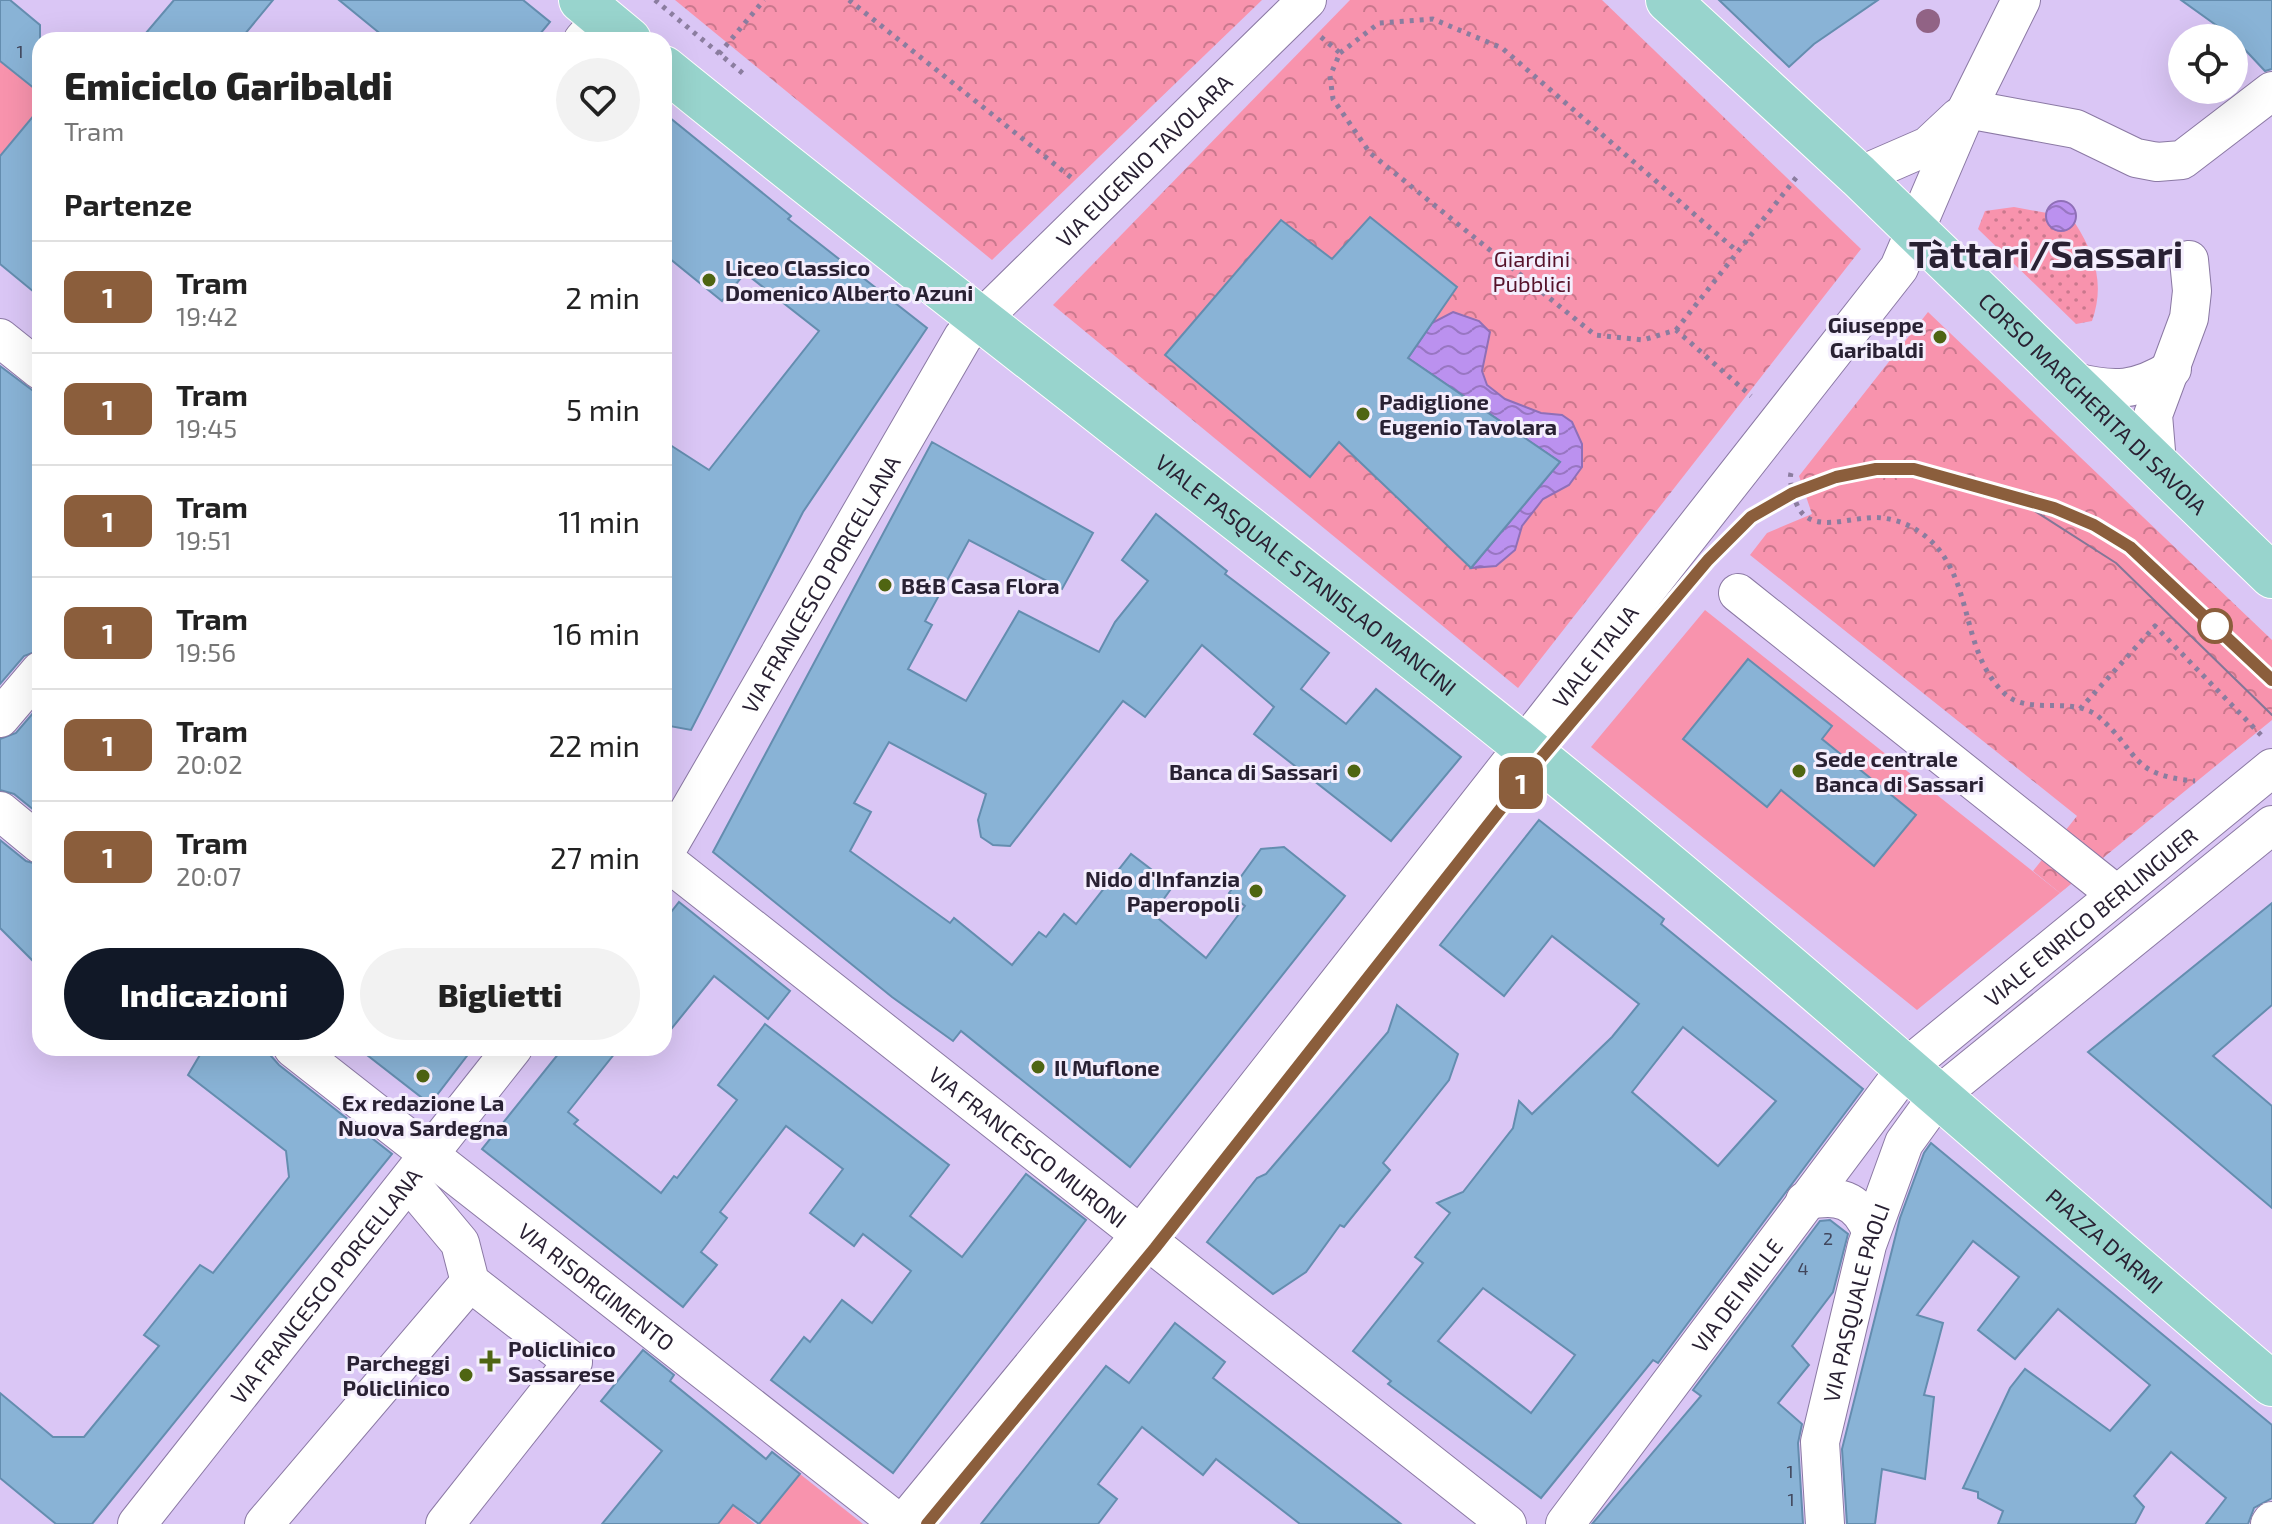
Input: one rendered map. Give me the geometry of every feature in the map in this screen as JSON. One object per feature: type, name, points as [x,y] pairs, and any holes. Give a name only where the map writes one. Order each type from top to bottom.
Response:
[{"type":"main road","name":"CORSO MARGHERITA DI SAVOIA","points":[[1668,0],[1859,176],[2272,576]]},
{"type":"main road","name":"VIALE PASQUALE STANISLAO MANCINI","points":[[672,74],[1523,746],[1923,1081]]},
{"type":"main road","name":"PIAZZA D'ARMI","points":[[1923,1081],[2272,1384]]},
{"type":"street","name":"VIALE ITALIA","points":[[902,1524],[1141,1234],[1899,268],[1967,109],[2021,0]]},
{"type":"street","name":"VIA EUGENIO TAVOLARA","points":[[982,321],[1301,7]]},
{"type":"street","points":[[1859,176],[1928,146],[1967,109],[2076,129],[2136,158],[2157,162],[2182,160],[2272,91]]},
{"type":"street","points":[[2157,463],[2153,415],[2158,393],[2172,369],[2189,318],[2192,291],[2189,260]]},
{"type":"street","name":"VIA FRANCESCO PORCELLANA","points":[[672,843],[957,347],[982,321]]},
{"type":"street","points":[[0,338],[32,364]]},
{"type":"street","points":[[2075,382],[2100,388],[2124,388],[2148,384],[2172,369]]},
{"type":"street","points":[[1738,593],[2116,894]]},
{"type":"street","points":[[0,718],[32,680]]},
{"type":"street","name":"VIALE ENRICO BERLINGUER","points":[[1923,1081],[2116,894],[2269,754]]},
{"type":"street","points":[[0,811],[32,837]]},
{"type":"street","name":"VIALE ENRICO BERLINGUER","points":[[1923,1081],[2272,825]]},
{"type":"street","name":"VIA FRANCESCO MURONI","points":[[672,863],[1507,1524]]},
{"type":"street","name":"VIA RISORGIMENTO","points":[[301,1056],[418,1170],[902,1524]]},
{"type":"street","name":"VIA FRANCESCO PORCELLANA","points":[[137,1524],[507,1056]]},
{"type":"street","name":"VIA DEI MILLE","points":[[1565,1524],[1805,1201],[1923,1081]]},
{"type":"street","name":"VIA PASQUALE PAOLI","points":[[1825,1524],[1820,1442],[1871,1231],[1923,1081]]},
{"type":"street","points":[[418,1170],[460,1243],[470,1282],[573,1362],[445,1524]]},
{"type":"street","points":[[1805,1201],[1825,1196],[1845,1198],[1864,1213],[1871,1231]]},
{"type":"street","points":[[264,1524],[470,1282]]},
{"type":"path","points":[[719,54],[764,0]]},
{"type":"path","points":[[849,0],[1102,202]]},
{"type":"path","points":[[1301,7],[1340,53]]},
{"type":"path","points":[[1738,252],[1502,48],[1433,19],[1379,23],[1340,53],[1330,76],[1333,99],[1370,153],[1595,335],[1643,340],[1676,330],[1738,252],[1800,173]]},
{"type":"path","points":[[1676,330],[1780,420]]},
{"type":"path","points":[[1796,506],[1807,519],[1830,524],[1881,517],[1912,526],[1933,542],[1953,567],[1968,609],[1972,638],[1988,673],[2003,694],[2022,703],[2080,709],[2097,715],[2135,760],[2161,778],[2198,782]]},
{"type":"path","points":[[2080,709],[2155,626],[2269,754]]},
{"type":"path","points":[[2269,754],[2272,735]]},
{"type":"green space","points":[[675,0],[1262,0],[992,260]]},
{"type":"green space","name":"Giardini Pubblici","points":[[1350,0],[1602,0],[1861,249],[1518,688],[1053,305]]},
{"type":"green space","points":[[0,61],[32,87],[32,161],[0,156]]},
{"type":"green space","points":[[2014,207],[2047,213],[2054,229],[2063,231],[2075,223],[2088,246],[2096,270],[2098,295],[2092,321],[2076,324],[1978,229],[1985,211]]},
{"type":"green space","points":[[1928,312],[2272,640],[2272,720],[2060,893],[2033,871],[2077,816],[1750,555],[1767,533],[1812,514],[1799,476]]},
{"type":"green space","points":[[1705,610],[2060,893],[1917,1010],[1591,747]],"holes":[[[1822,739],[1916,814],[1875,865],[1781,790],[1767,807]]]},
{"type":"green space","points":[[800,1474],[863,1524],[759,1524]]},
{"type":"green space","points":[[733,1505],[755,1524],[718,1524]]},
{"type":"water","points":[[2061,201],[2071,206],[2076,216],[2071,226],[2061,231],[2051,226],[2046,216],[2051,206]]},
{"type":"water","points":[[1453,312],[1479,321],[1490,332],[1482,371],[1487,385],[1505,399],[1541,413],[1562,415],[1572,422],[1582,444],[1582,467],[1569,485],[1543,499],[1522,526],[1515,550],[1496,566],[1471,568],[1560,462],[1408,358],[1432,323]]},
{"type":"building","points":[[0,0],[10,0],[40,25],[40,32],[32,32],[32,87],[0,61]]},
{"type":"building","points":[[174,0],[273,0],[247,32],[147,32]]},
{"type":"building","points":[[339,0],[523,0],[550,22],[542,32],[378,32]]},
{"type":"building","points":[[1719,0],[1878,0],[1814,44],[1789,67]]},
{"type":"building","points":[[2181,0],[2272,0],[2272,69],[2265,71],[2248,53],[2248,24],[2214,24]]},
{"type":"building","points":[[32,118],[32,290],[0,264],[0,156]]},
{"type":"building","points":[[672,119],[791,216],[788,219],[927,328],[803,512],[691,730],[672,726],[672,446],[709,470],[819,331],[745,273],[722,301],[672,260]]},
{"type":"building","name":"Padiglione Eugenio Tavolara","points":[[1370,217],[1457,287],[1408,358],[1560,462],[1471,568],[1339,442],[1310,477],[1165,355],[1281,220],[1332,259]]},
{"type":"building","points":[[0,366],[32,390],[32,653],[24,656],[0,684]]},
{"type":"building","points":[[932,442],[1093,533],[1062,589],[969,540],[925,621],[932,625],[908,669],[966,701],[1019,611],[1099,652],[1115,622],[1148,581],[1122,560],[1156,514],[1227,571],[1225,574],[1329,653],[1301,689],[1346,724],[1376,689],[1461,757],[1391,841],[1254,734],[1274,707],[1202,645],[1145,717],[1123,701],[1010,846],[993,845],[981,837],[978,820],[986,794],[889,742],[854,803],[871,812],[850,851],[950,923],[954,918],[1012,965],[1039,932],[1046,937],[1064,914],[1076,924],[1131,854],[1173,886],[1153,914],[1206,958],[1245,906],[1229,893],[1261,849],[1284,847],[1345,896],[1130,1167],[961,1031],[953,1041],[892,997],[713,852]]},
{"type":"building","points":[[1748,659],[1832,726],[1822,739],[1916,815],[1874,866],[1781,790],[1767,807],[1683,739]]},
{"type":"building","points":[[32,714],[32,809],[14,794],[0,790],[0,739],[16,733]]},
{"type":"building","points":[[1539,820],[1664,919],[1661,924],[1863,1089],[1658,1363],[1653,1360],[1541,1498],[1388,1384],[1391,1381],[1353,1351],[1423,1263],[1415,1257],[1450,1213],[1437,1203],[1463,1192],[1513,1128],[1519,1101],[1532,1114],[1612,1037],[1639,1004],[1552,936],[1504,996],[1440,945]],"holes":[[[1683,1027],[1776,1101],[1718,1166],[1632,1092]],[[1483,1288],[1575,1355],[1531,1413],[1438,1341]]]},
{"type":"building","points":[[0,840],[32,863],[32,960],[0,928]]},
{"type":"building","points":[[679,902],[790,991],[768,1019],[714,976],[672,1028],[672,911]]},
{"type":"building","points":[[2272,903],[2272,1005],[2213,1056],[2272,1106],[2272,1208],[2088,1052]]},
{"type":"building","points":[[1397,1005],[1458,1054],[1449,1080],[1383,1163],[1390,1170],[1344,1227],[1340,1225],[1306,1272],[1273,1294],[1207,1242],[1257,1178],[1266,1174],[1388,1032]]},
{"type":"building","points":[[765,1024],[949,1165],[910,1216],[962,1257],[1026,1174],[1086,1220],[893,1473],[771,1380],[804,1337],[810,1342],[842,1300],[872,1323],[911,1271],[863,1234],[854,1246],[810,1213],[843,1169],[786,1126],[720,1212],[727,1218],[701,1252],[717,1265],[683,1307],[482,1149],[557,1056],[613,1056],[568,1112],[578,1120],[574,1124],[661,1193],[674,1176],[677,1178],[737,1100],[718,1085]]},
{"type":"building","points":[[199,1056],[271,1056],[392,1154],[92,1524],[56,1524],[0,1478],[0,1393],[53,1437],[84,1437],[159,1346],[144,1335],[200,1265],[213,1273],[289,1177],[286,1151],[188,1075]]},
{"type":"building","name":"Ex redazione La Nuova Sardegna","points":[[368,1056],[467,1056],[430,1104]]},
{"type":"building","points":[[1931,1143],[2272,1425],[2272,1498],[2254,1508],[2248,1524],[2206,1524],[2226,1498],[2171,1452],[2134,1496],[2144,1507],[2135,1524],[1998,1524],[2003,1511],[1978,1498],[1978,1492],[1963,1488],[2010,1388],[2025,1369],[2110,1431],[2150,1385],[2058,1309],[2015,1359],[1978,1330],[2019,1277],[1973,1241],[1917,1315],[1943,1323],[1924,1395],[1934,1397],[1925,1479],[1882,1469],[1875,1524],[1847,1524],[1842,1449],[1900,1218],[1924,1153]]},
{"type":"building","points":[[1830,1220],[1848,1234],[1833,1292],[1792,1346],[1809,1365],[1778,1403],[1802,1424],[1798,1443],[1803,1524],[1592,1524],[1701,1396],[1693,1390],[1820,1221]]},
{"type":"building","points":[[1175,1323],[1225,1362],[1213,1378],[1401,1524],[1300,1524],[1216,1459],[1203,1475],[1142,1427],[1098,1484],[1117,1499],[1098,1524],[981,1524],[1106,1366],[1129,1383]]},
{"type":"building","points":[[643,1350],[674,1375],[670,1381],[766,1459],[772,1452],[800,1474],[759,1524],[733,1505],[718,1524],[602,1524],[662,1451],[601,1401]]},
{"type":"tram line","points":[[927,1524],[1155,1248],[1540,759],[1708,560],[1751,517],[1793,493],[1836,477],[1876,469],[1914,469],[2054,508],[2094,525],[2130,547],[2272,680]]},
{"type":"tram line","name":"1","points":[[927,1524],[1155,1248],[1540,759],[1708,560],[1751,517],[1793,493],[1836,477],[1876,469],[1914,469],[2054,508],[2094,525],[2130,547],[2272,680]]},
{"type":"tram line","points":[[2030,508],[2116,563],[2272,715]]},
{"type":"place","name":"Liceo Classico Domenico Alberto Azuni","points":[[709,280]]},
{"type":"place","name":"Giuseppe Garibaldi","points":[[1940,337]]},
{"type":"place","name":"Padiglione Eugenio Tavolara","points":[[1363,414]]},
{"type":"place","name":"B&B Casa Flora","points":[[885,585]]},
{"type":"place","name":"Banca di Sassari","points":[[1354,771]]},
{"type":"place","name":"Sede centrale Banca di Sassari","points":[[1799,771]]},
{"type":"place","name":"Nido d'Infanzia Paperopoli","points":[[1256,891]]},
{"type":"place","name":"Il Muflone","points":[[1038,1067]]},
{"type":"place","name":"Ex redazione La Nuova Sardegna","points":[[423,1076]]},
{"type":"place","name":"Policlinico Sassarese","points":[[490,1361]]},
{"type":"place","name":"Parcheggi Policlinico","points":[[466,1375]]},
{"type":"district","name":"Tàttari/Sassari","points":[[2046,253]]}]
